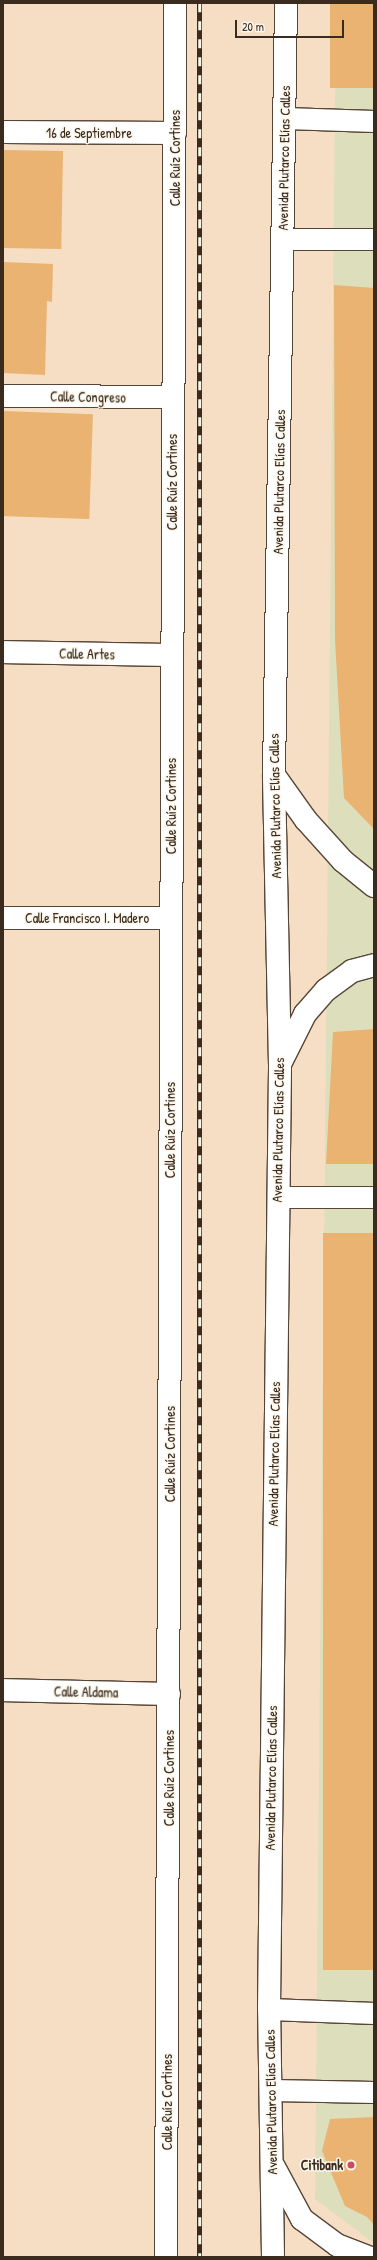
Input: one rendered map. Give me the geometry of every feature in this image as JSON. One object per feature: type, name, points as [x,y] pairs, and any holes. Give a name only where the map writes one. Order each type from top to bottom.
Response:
[{"type":"main road","name":"Calle Ruíz Cortines","points":[[166,2257],[172,397],[175,3]]},
{"type":"main road","name":"Avenida Plutarco Elías Calles","points":[[273,2257],[274,2166],[269,2009],[280,1065],[274,775],[286,3]]},
{"type":"main road","name":"16 de Septiembre","points":[[3,132],[175,134]]},
{"type":"main road","name":"Calle Congreso","points":[[3,396],[172,397]]},
{"type":"main road","name":"Calle Artes","points":[[3,652],[172,656]]},
{"type":"main road","points":[[274,775],[311,826],[343,861],[374,886]]},
{"type":"main road","name":"Calle Francisco I. Madero","points":[[3,918],[170,918]]},
{"type":"main road","points":[[280,1065],[305,1014],[326,990],[352,971],[374,965]]},
{"type":"main road","name":"Calle Aldama","points":[[3,1690],[169,1694]]},
{"type":"main road","points":[[274,2166],[302,2219],[338,2245],[369,2257]]},
{"type":"lane","points":[[285,118],[374,121]]},
{"type":"lane","points":[[283,239],[374,239]]},
{"type":"lane","points":[[278,1197],[374,1197]]},
{"type":"lane","points":[[269,2009],[374,2013]]},
{"type":"lane","points":[[272,2090],[374,2092]]},
{"type":"shaded area","points":[[336,3],[374,3],[374,2243],[315,2199]]},
{"type":"building","points":[[330,3],[374,3],[374,88],[330,88]]},
{"type":"building","points":[[3,150],[63,151],[61,249],[3,248]]},
{"type":"building","points":[[3,262],[53,264],[52,302],[47,301],[45,375],[3,373]]},
{"type":"building","points":[[334,285],[374,288],[374,829],[344,798],[335,640]]},
{"type":"building","points":[[3,411],[93,414],[89,519],[3,516]]},
{"type":"building","points":[[374,1029],[374,1164],[326,1164],[333,1032]]},
{"type":"building","points":[[323,1233],[374,1233],[374,1970],[323,1970]]},
{"type":"building","name":"Citibank","points":[[374,2117],[374,2225],[367,2217],[345,2206],[322,2151],[330,2119]]},
{"type":"railway","points":[[200,3],[200,2257]]},
{"type":"place","name":"Citibank","points":[[351,2165]]}]
